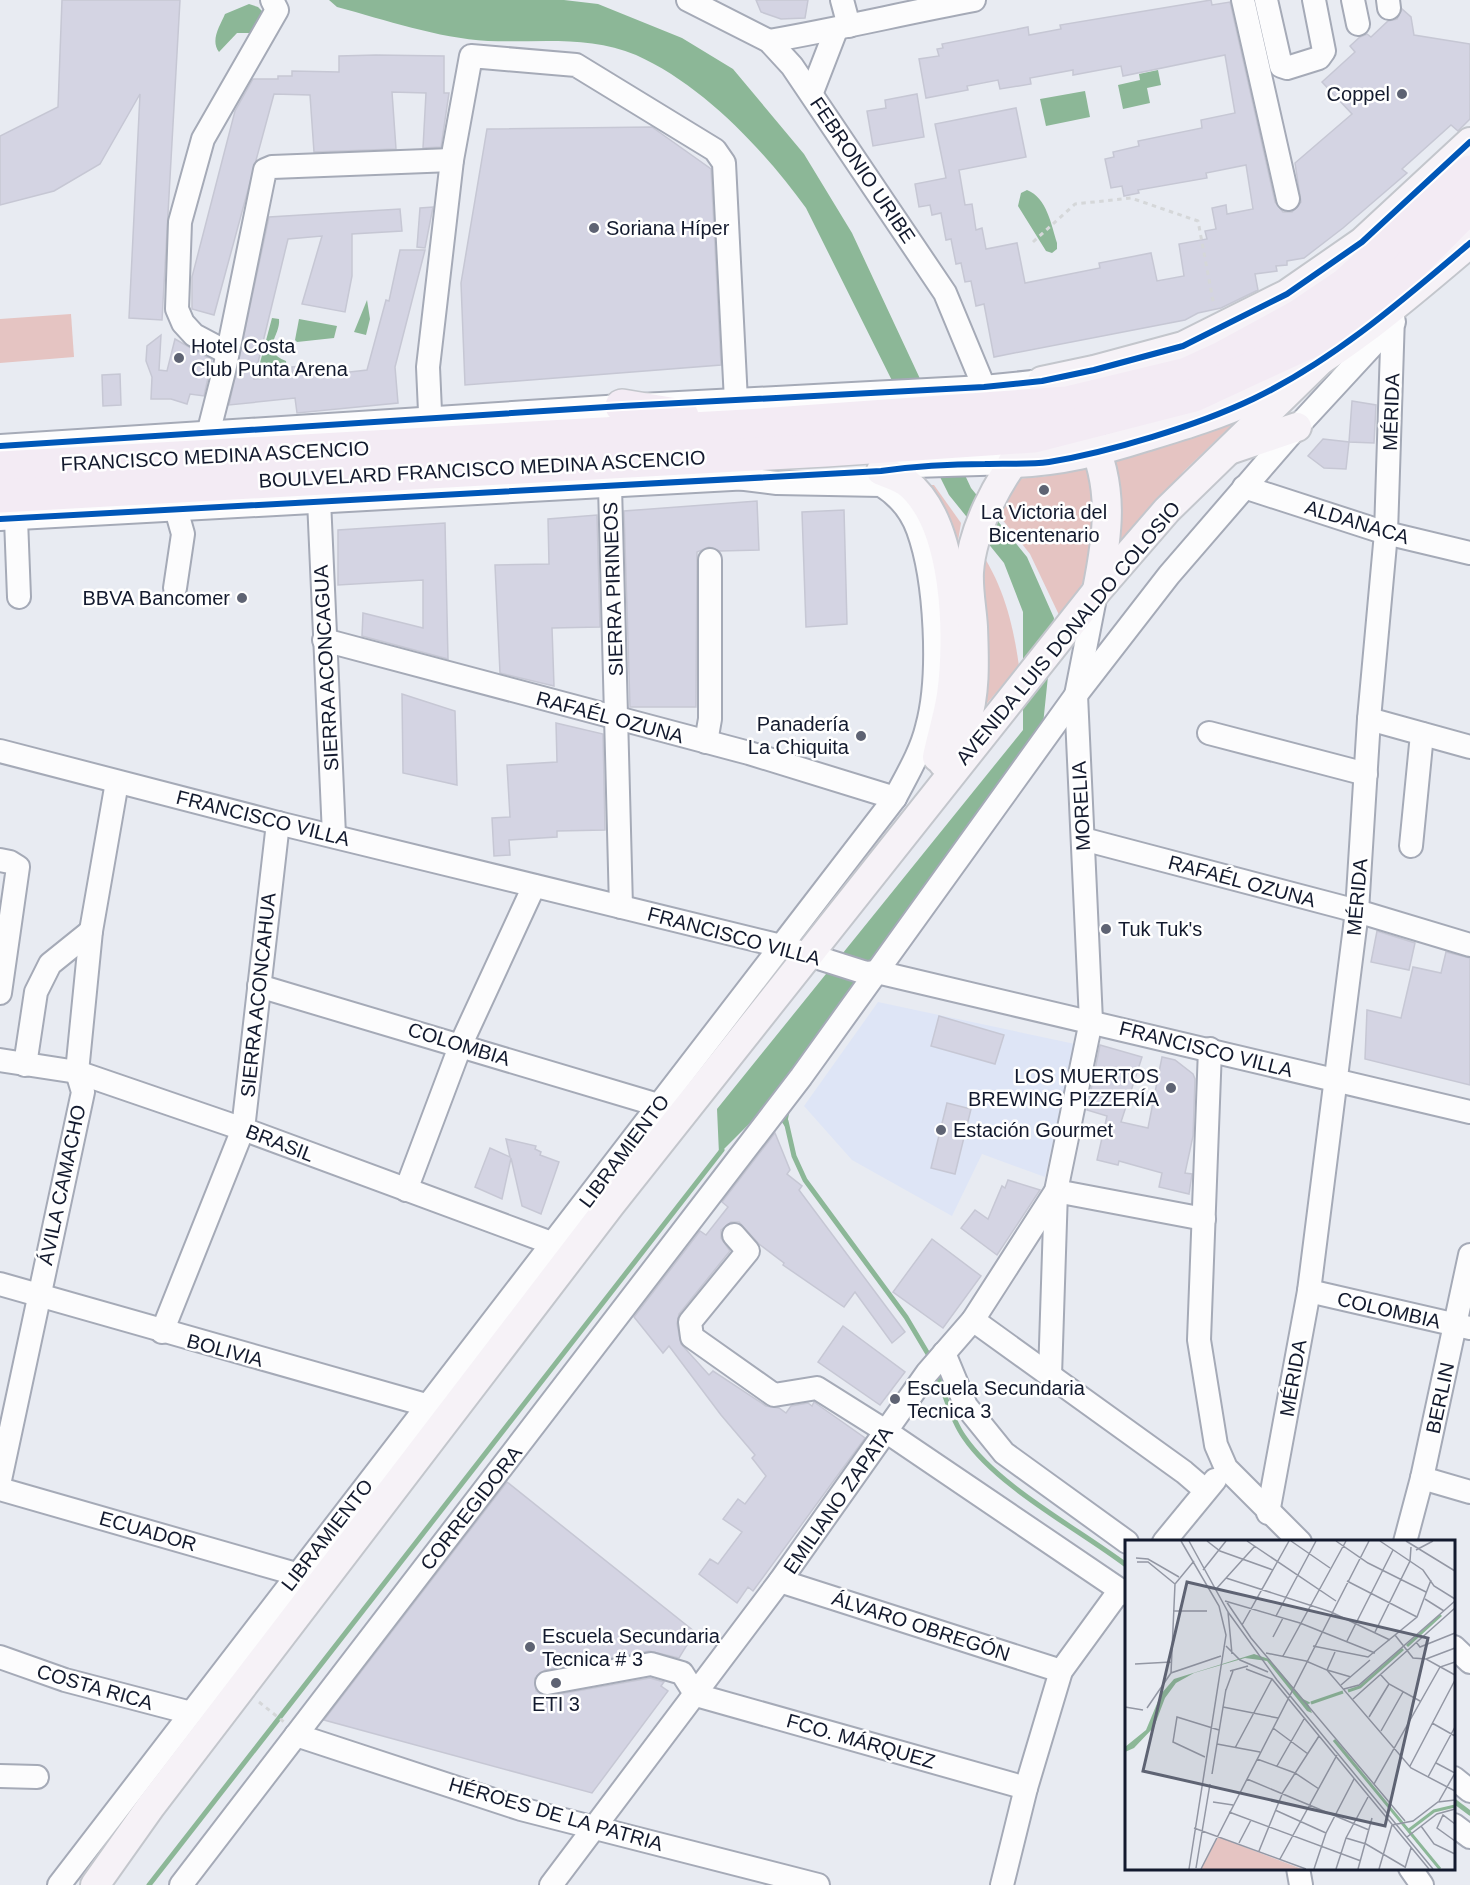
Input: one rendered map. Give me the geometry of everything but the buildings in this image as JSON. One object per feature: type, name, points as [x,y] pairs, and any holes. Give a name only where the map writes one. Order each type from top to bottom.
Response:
[{"type":"highway","points":[[1393,263],[1470,148]]},
{"type":"highway","points":[[1323,358],[1334,327],[1393,263],[1470,172]]},
{"type":"highway","points":[[961,427],[1083,427],[1222,358],[1345,285],[1393,263],[1470,207]]},
{"type":"highway","points":[[961,427],[1034,436],[1083,427],[1194,395],[1236,378],[1334,327],[1385,319]]},
{"type":"highway","points":[[622,406],[741,413]]},
{"type":"highway","name":"BOULVELARD FRANCISCO MEDINA ASCENCIO","points":[[5,500],[431,458],[741,413],[890,438]]},
{"type":"highway","name":"BOULVELARD FRANCISCO MEDINA ASCENCIO","points":[[431,458],[890,438],[961,427]]},
{"type":"highway","points":[[5,500],[94,514]]},
{"type":"main road","points":[[1096,592],[1108,537],[1105,476],[1083,427],[1042,381],[1094,370],[1183,346],[1287,294],[1362,242],[1470,142]]},
{"type":"main road","points":[[1008,471],[1046,462],[1083,427],[1196,422],[1253,399],[1385,319],[1470,243]]},
{"type":"main road","name":"AVENIDA LUIS DONALDO COLOSIO","points":[[98,1881],[140,1799],[601,1198],[1015,698],[1096,592],[1167,510],[1323,358]]},
{"type":"main road","points":[[1225,452],[1297,427]]},
{"type":"main road","points":[[1008,471],[1034,436]]},
{"type":"main road","points":[[890,438],[905,481],[919,496],[939,530],[950,590],[953,662],[951,696],[931,783]]},
{"type":"main road","name":"AVENIDA LUIS DONALDO COLOSIO","points":[[898,839],[966,723],[970,702],[973,625],[969,572],[972,553],[980,527],[1008,471]]},
{"type":"street","points":[[226,352],[194,335],[183,323],[177,309],[180,222],[203,139],[277,10],[272,0]]},
{"type":"street","points":[[812,92],[843,28],[842,0]]},
{"type":"street","points":[[769,41],[974,0]]},
{"type":"street","points":[[1243,0],[1288,198]]},
{"type":"street","points":[[1266,0],[1281,66],[1287,68],[1319,58],[1324,51],[1314,0]]},
{"type":"street","points":[[1353,0],[1358,24]]},
{"type":"street","name":"FEBRONIO URIBE","points":[[697,2],[769,41],[812,92],[945,293],[984,387]]},
{"type":"street","points":[[431,458],[428,367],[452,160],[471,56],[576,64],[715,150],[724,163],[741,413]]},
{"type":"street","points":[[208,434],[265,170],[272,167],[452,160]]},
{"type":"street","name":"MÉRIDA","points":[[1268,1513],[1309,1291],[1357,911],[1369,719],[1386,533],[1392,371],[1385,319],[1393,263]]},
{"type":"street","name":"CORREGIDORA","points":[[181,1885],[292,1730],[801,1077],[871,972],[1169,575],[1297,427],[1359,360],[1385,319]]},
{"type":"street","points":[[1359,360],[1377,360],[1392,371]]},
{"type":"street","points":[[961,427],[984,387],[1042,381]]},
{"type":"street","points":[[94,514],[319,500],[431,458],[622,406]]},
{"type":"street","points":[[0,446],[208,434],[431,458],[609,486],[736,478],[890,438],[961,427]]},
{"type":"street","points":[[961,427],[1008,471]]},
{"type":"street","name":"LIBRAMIENTO","points":[[59,1885],[80,1856],[140,1799],[191,1713],[296,1574],[439,1409],[554,1244],[601,1198],[658,1105],[805,954],[915,761],[927,728],[935,674],[934,630],[925,559],[911,515],[894,493],[881,485],[777,483],[736,478]]},
{"type":"street","name":"SIERRA PIRINEOS","points":[[609,486],[621,907]]},
{"type":"street","name":"ALDANACA","points":[[1244,487],[1386,533],[1470,553]]},
{"type":"street","points":[[5,500],[19,597]]},
{"type":"street","name":"SIERRA ACONCAGUA","points":[[319,500],[334,835]]},
{"type":"street","points":[[175,588],[183,534],[176,509]]},
{"type":"street","points":[[706,742],[710,719],[710,560]]},
{"type":"street","name":"MORELIA","points":[[1091,1020],[1077,695],[1096,592]]},
{"type":"street","name":"RAFAÉL OZUNA","points":[[324,640],[706,742],[895,798]]},
{"type":"street","points":[[1369,719],[1470,747]]},
{"type":"street","points":[[1209,733],[1366,774]]},
{"type":"street","points":[[1411,846],[1422,734]]},
{"type":"street","name":"FRANCISCO VILLA","points":[[0,752],[871,972],[1091,1020],[1470,1112]]},
{"type":"street","name":"ÁVILA CAMACHO","points":[[0,1480],[83,1092],[77,1072],[91,931],[117,782]]},
{"type":"street","name":"SIERRA ACONCAHUA","points":[[162,1332],[243,1129],[278,823]]},
{"type":"street","name":"RAFAÉL OZUNA","points":[[1083,839],[1357,911],[1470,945]]},
{"type":"street","points":[[0,860],[18,867],[4,938],[0,993]]},
{"type":"street","points":[[406,1190],[461,1044],[534,886]]},
{"type":"street","points":[[25,1065],[36,992],[50,964],[91,931]]},
{"type":"street","name":"COLOMBIA","points":[[259,986],[461,1044],[658,1105]]},
{"type":"street","name":"EMILIANO ZAPATA","points":[[551,1885],[780,1581],[936,1362],[974,1320],[1056,1191],[1091,1020]]},
{"type":"street","points":[[1210,1049],[1199,1340],[1216,1445],[1226,1468],[1268,1513],[1298,1540]]},
{"type":"street","name":"BRASIL","points":[[0,1060],[77,1072],[243,1129],[554,1244]]},
{"type":"street","points":[[1050,1376],[1056,1191],[1204,1219]]},
{"type":"street","points":[[734,1235],[748,1251],[690,1322],[692,1337],[774,1395],[817,1388],[1123,1592],[1061,1671],[1026,1788],[1002,1885]]},
{"type":"street","name":"BERLIN","points":[[1406,1540],[1463,1327],[1470,1254]]},
{"type":"street","name":"BOLIVIA","points":[[0,1284],[162,1332],[439,1409]]},
{"type":"street","name":"COLOMBIA","points":[[1309,1291],[1463,1327]]},
{"type":"street","points":[[974,1320],[1184,1472],[1204,1490]]},
{"type":"street","points":[[936,1362],[966,1406],[1004,1453],[1125,1541]]},
{"type":"street","points":[[1166,1540],[1204,1490],[1226,1468]]},
{"type":"street","points":[[1422,1478],[1470,1492]]},
{"type":"street","name":"ECUADOR","points":[[0,1489],[296,1574]]},
{"type":"street","name":"ÁLVARO OBREGÓN","points":[[780,1581],[1061,1671]]},
{"type":"street","points":[[1455,1648],[1470,1662]]},
{"type":"street","name":"COSTA RICA","points":[[0,1657],[65,1680],[191,1713]]},
{"type":"street","points":[[548,1683],[651,1664],[682,1674],[696,1695]]},
{"type":"street","name":"FCO. MÁRQUEZ","points":[[696,1695],[1026,1788]]},
{"type":"street","name":"HÉROES DE LA PATRIA","points":[[292,1730],[521,1809],[818,1885]]},
{"type":"street","points":[[0,1776],[37,1777]]},
{"type":"street","points":[[1455,1780],[1470,1791]]},
{"type":"street","points":[[1455,1826],[1470,1837]]},
{"type":"street","points":[[80,1856],[98,1881]]},
{"type":"street","points":[[1298,1870],[1301,1885]]},
{"type":"street","points":[[1411,1870],[1422,1885]]},
{"type":"path","points":[[1034,242],[1053,221],[1075,204],[1131,198],[1198,221],[1218,328]]},
{"type":"path","points":[[262,1704],[292,1730]]},
{"type":"shaded area","points":[[329,0],[564,0],[598,4],[682,38],[733,69],[804,154],[852,233],[971,488],[1027,557],[1054,618],[1041,744],[827,1021],[800,1063],[786,1128],[769,1104],[719,1154],[717,1109],[1023,730],[1023,612],[1004,563],[949,495],[806,208],[751,142],[708,101],[661,68],[618,49],[582,42],[488,41],[450,36],[337,7]]},
{"type":"shaded area","points":[[249,4],[258,7],[264,13],[253,33],[237,33],[219,52],[215,43],[225,14]]},
{"type":"shaded area","points":[[1158,70],[1161,85],[1147,88],[1150,103],[1123,109],[1118,85],[1140,80],[1139,74]]},
{"type":"shaded area","points":[[1085,91],[1090,117],[1046,126],[1040,99]]},
{"type":"shaded area","points":[[1027,190],[1039,199],[1047,212],[1057,243],[1057,249],[1052,253],[1046,251],[1018,206],[1021,193]]},
{"type":"shaded area","points":[[367,300],[370,319],[366,335],[354,332]]},
{"type":"shaded area","points":[[71,314],[74,357],[0,363],[0,319]]},
{"type":"shaded area","points":[[272,318],[279,319],[279,325],[272,347],[278,357],[286,361],[287,372],[257,374]]},
{"type":"shaded area","points":[[299,319],[337,326],[334,338],[297,342],[295,340]]},
{"type":"shaded area","points":[[1239,418],[1184,471],[1114,552],[1113,460]]},
{"type":"shaded area","points":[[1090,465],[1094,492],[1092,550],[1083,582],[1060,617],[1030,554],[997,513],[1015,479],[1048,476]]},
{"type":"shaded area","points":[[920,485],[934,485],[961,523],[954,565]]},
{"type":"shaded area","points":[[981,552],[1002,593],[1014,636],[1019,666],[977,715]]},
{"type":"shaded area","name":"Estación Gourmet","points":[[878,1002],[1075,1044],[1045,1177],[982,1154],[952,1216],[852,1160],[804,1106]]},
{"type":"waterway","points":[[786,1121],[794,1156],[805,1180],[906,1317],[931,1359]]},
{"type":"waterway","points":[[149,1885],[722,1150]]},
{"type":"waterway","points":[[936,1373],[955,1422],[979,1455],[1017,1490],[1125,1564]]},
{"type":"waterway","points":[[1455,1802],[1470,1813]]},
{"type":"cycle path","name":"FRANCISCO MEDINA ASCENCIO","points":[[0,446],[622,406],[984,387],[1042,381],[1094,370],[1183,346],[1287,294],[1362,242],[1470,142]]},
{"type":"cycle path","points":[[0,519],[881,471],[946,465],[1033,463],[1073,458],[1125,445],[1206,419],[1283,384],[1366,328],[1470,243]]},
{"type":"place","name":"Coppel","points":[[1402,94]]},
{"type":"place","name":"Soriana Híper","points":[[594,228]]},
{"type":"place","name":"Hotel Costa Club Punta Arena","points":[[179,358]]},
{"type":"place","name":"La Victoria del Bicentenario","points":[[1044,490]]},
{"type":"place","name":"BBVA Bancomer","points":[[242,598]]},
{"type":"place","name":"Panadería La Chiquita","points":[[861,736]]},
{"type":"place","name":"Tuk Tuk's","points":[[1106,929]]},
{"type":"place","name":"LOS MUERTOS BREWING PIZZERÍA","points":[[1171,1088]]},
{"type":"place","name":"Estación Gourmet","points":[[941,1130]]},
{"type":"place","name":"Escuela Secundaria Tecnica 3","points":[[895,1399]]},
{"type":"place","name":"Escuela Secundaria Tecnica # 3","points":[[530,1647]]},
{"type":"place","name":"ETI 3","points":[[556,1683]]}]
